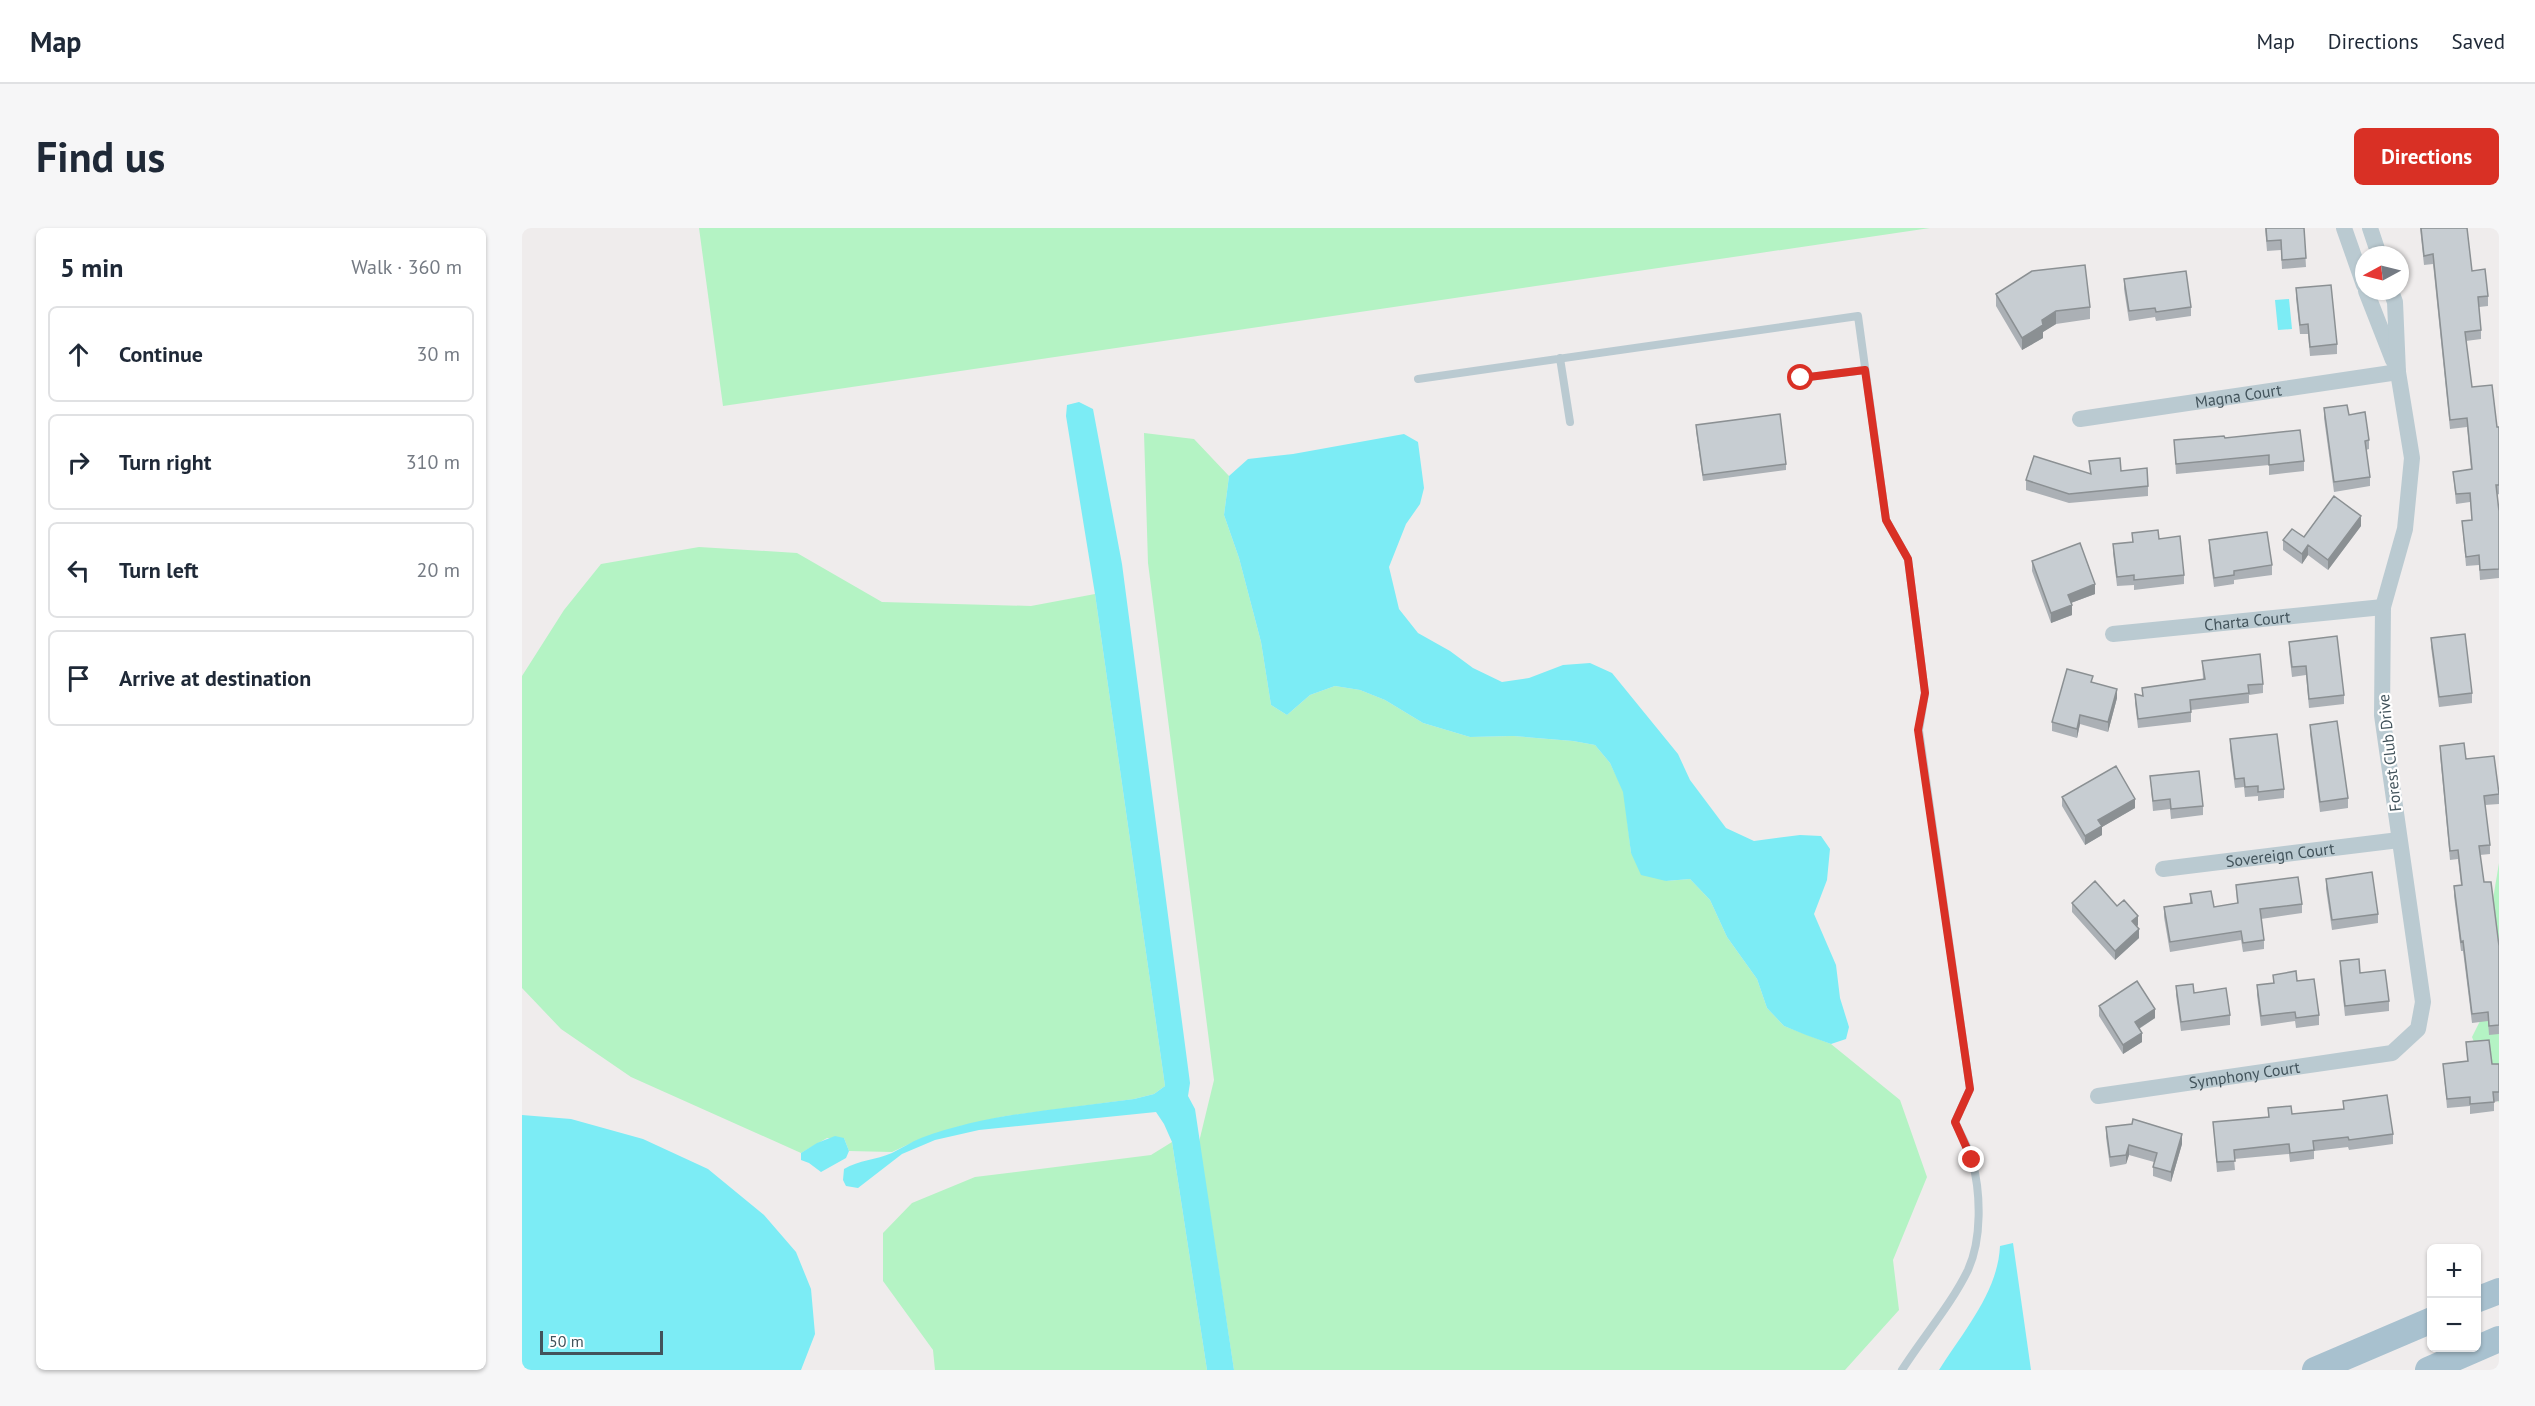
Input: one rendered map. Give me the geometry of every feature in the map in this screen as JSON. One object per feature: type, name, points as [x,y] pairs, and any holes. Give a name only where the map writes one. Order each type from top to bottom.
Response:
[{"type":"main road","points":[[2481,1298],[2499,1291]]},
{"type":"main road","points":[[2314,1370],[2427,1322]]},
{"type":"main road","points":[[2428,1370],[2499,1340]]},
{"type":"street","points":[[2344,228],[2355,259]]},
{"type":"street","points":[[2370,228],[2376,246]]},
{"type":"street","name":"Forest Club Drive","points":[[2370,300],[2398,372]]},
{"type":"street","name":"Forest Club Drive","points":[[2392,1053],[2418,1029],[2423,1002],[2382,715],[2383,607],[2405,529],[2412,458],[2398,372],[2394,300]]},
{"type":"street","name":"Magna Court","points":[[2080,419],[2398,372]]},
{"type":"street","name":"Charta Court","points":[[2113,634],[2383,607]]},
{"type":"street","name":"Sovereign Court","points":[[2163,869],[2399,840]]},
{"type":"street","name":"Symphony Court","points":[[2098,1096],[2180,1086],[2392,1053]]},
{"type":"lane","points":[[1418,379],[1858,316],[1886,520],[1908,559],[1925,693],[1918,730],[1970,1089],[1955,1122],[1972,1160],[1978,1197],[1977,1234],[1969,1268],[1902,1370]]},
{"type":"lane","points":[[1560,358],[1570,422]]},
{"type":"lane","points":[[1801,378],[1865,370]]},
{"type":"green space","points":[[699,228],[1930,228],[723,406]]},
{"type":"green space","points":[[1144,433],[1194,439],[1229,476],[1224,515],[1239,558],[1261,642],[1271,705],[1287,715],[1310,695],[1335,686],[1360,690],[1385,700],[1423,723],[1470,737],[1513,736],[1595,745],[1610,763],[1624,792],[1631,853],[1666,881],[1690,879],[1710,900],[1727,937],[1757,979],[1767,1008],[1784,1026],[1831,1044],[1900,1100],[1927,1177],[1893,1260],[1899,1310],[1845,1370],[1234,1370],[1199,1142],[1214,1080],[1148,563]]},
{"type":"green space","points":[[699,547],[797,553],[882,602],[1031,606],[1095,594],[1165,1086],[1154,1094],[1134,1099],[1006,1116],[961,1126],[920,1139],[892,1152],[849,1151],[844,1138],[827,1138],[801,1153],[631,1077],[561,1029],[522,988],[522,676],[564,610],[601,564]]},
{"type":"green space","points":[[2499,863],[2499,1103],[2472,1037],[2488,1005],[2493,899]]},
{"type":"green space","points":[[1172,1142],[1207,1370],[935,1370],[933,1350],[883,1281],[883,1233],[912,1203],[975,1177],[1151,1155]]},
{"type":"water","points":[[2289,299],[2292,329],[2278,330],[2275,300]]},
{"type":"water","points":[[1079,402],[1093,409],[1122,564],[1190,1083],[1188,1096],[1195,1109],[1234,1370],[1207,1370],[1172,1142],[1156,1112],[979,1130],[935,1140],[902,1154],[858,1188],[846,1186],[843,1180],[844,1169],[850,1166],[892,1153],[921,1138],[946,1130],[999,1117],[1134,1099],[1154,1094],[1165,1086],[1095,594],[1066,416],[1067,405]]},
{"type":"water","points":[[1404,434],[1418,442],[1424,488],[1420,504],[1406,524],[1389,567],[1399,609],[1418,633],[1450,651],[1473,668],[1502,682],[1529,678],[1563,665],[1590,663],[1612,673],[1678,754],[1690,780],[1726,828],[1754,841],[1800,835],[1821,836],[1830,849],[1827,880],[1814,914],[1836,965],[1840,998],[1849,1027],[1846,1039],[1831,1044],[1784,1026],[1767,1008],[1757,979],[1727,937],[1710,900],[1690,879],[1666,881],[1641,875],[1631,853],[1623,792],[1610,763],[1595,745],[1513,736],[1470,737],[1423,723],[1385,700],[1360,690],[1335,686],[1310,695],[1287,715],[1271,705],[1261,642],[1239,558],[1224,515],[1229,476],[1248,459],[1293,454]]},
{"type":"water","points":[[522,1115],[571,1119],[643,1139],[708,1169],[764,1215],[796,1252],[811,1289],[815,1334],[801,1370],[522,1370]]},
{"type":"water","points":[[835,1136],[844,1138],[849,1151],[846,1158],[821,1172],[801,1160],[801,1153]]},
{"type":"water","points":[[2013,1243],[2031,1370],[1939,1370],[1986,1295],[1998,1263],[2000,1246]]},
{"type":"building","points":[[2266,228],[2304,228],[2306,258],[2282,260],[2281,240],[2267,241]]},
{"type":"building","points":[[2421,228],[2467,228],[2472,271],[2485,269],[2488,296],[2478,297],[2481,330],[2465,332],[2472,387],[2492,385],[2497,427],[2499,427],[2499,485],[2496,485],[2499,511],[2499,569],[2480,570],[2479,555],[2466,557],[2462,521],[2472,520],[2470,493],[2456,494],[2453,472],[2472,469],[2467,418],[2450,420],[2433,254],[2424,256]]},
{"type":"building","points":[[2085,265],[2090,307],[2056,311],[2042,320],[2043,325],[2022,338],[1996,294],[2032,271]]},
{"type":"building","points":[[2186,271],[2191,307],[2156,312],[2155,308],[2129,311],[2124,279]]},
{"type":"building","points":[[2331,285],[2337,344],[2310,347],[2308,324],[2300,325],[2296,288]]},
{"type":"building","points":[[2347,405],[2349,415],[2365,412],[2369,440],[2365,441],[2370,477],[2334,482],[2324,408]]},
{"type":"building","points":[[1780,414],[1786,464],[1703,475],[1696,425]]},
{"type":"building","points":[[2300,430],[2304,461],[2269,465],[2269,455],[2176,464],[2174,440],[2224,436],[2225,438]]},
{"type":"building","points":[[2034,456],[2091,474],[2089,461],[2120,458],[2121,471],[2147,468],[2148,486],[2069,494],[2026,480]]},
{"type":"building","points":[[2334,496],[2361,516],[2328,560],[2308,545],[2302,554],[2283,540],[2292,529],[2304,537]]},
{"type":"building","points":[[2158,530],[2159,539],[2180,536],[2184,575],[2134,580],[2134,575],[2117,577],[2113,544],[2133,542],[2132,533]]},
{"type":"building","points":[[2267,532],[2272,565],[2234,571],[2234,575],[2214,578],[2209,540]]},
{"type":"building","points":[[2080,543],[2095,584],[2068,595],[2072,605],[2051,613],[2032,561]]},
{"type":"building","points":[[2465,634],[2472,693],[2439,697],[2431,638]]},
{"type":"building","points":[[2337,636],[2344,695],[2309,699],[2306,666],[2292,667],[2289,642]]},
{"type":"building","points":[[2260,654],[2263,684],[2248,685],[2249,693],[2190,700],[2191,712],[2138,719],[2135,694],[2143,696],[2142,688],[2205,679],[2202,661]]},
{"type":"building","points":[[2067,669],[2093,676],[2091,682],[2117,689],[2108,722],[2080,715],[2077,729],[2052,722]]},
{"type":"building","points":[[2337,721],[2348,798],[2320,802],[2310,725]]},
{"type":"building","points":[[2277,734],[2284,789],[2258,792],[2258,786],[2245,787],[2244,778],[2235,779],[2230,739]]},
{"type":"building","points":[[2464,743],[2466,759],[2494,756],[2499,794],[2484,796],[2490,845],[2479,846],[2484,882],[2491,882],[2499,946],[2499,1025],[2489,1026],[2488,1012],[2472,1014],[2454,886],[2462,885],[2458,850],[2450,851],[2440,746]]},
{"type":"building","points":[[2116,766],[2135,799],[2098,820],[2102,826],[2085,836],[2062,797]]},
{"type":"building","points":[[2199,771],[2203,806],[2171,809],[2170,799],[2153,801],[2150,776]]},
{"type":"building","points":[[2372,872],[2378,914],[2332,920],[2326,879]]},
{"type":"building","points":[[2298,877],[2302,904],[2260,909],[2264,940],[2243,943],[2241,931],[2170,942],[2164,907],[2192,903],[2190,894],[2211,891],[2214,907],[2238,903],[2236,885]]},
{"type":"building","points":[[2095,881],[2117,906],[2124,900],[2138,916],[2132,921],[2139,929],[2115,951],[2072,903]]},
{"type":"building","points":[[2359,959],[2360,973],[2385,970],[2389,1001],[2345,1006],[2340,961]]},
{"type":"building","points":[[2296,971],[2297,981],[2314,979],[2319,1015],[2296,1018],[2295,1012],[2261,1016],[2257,985],[2274,983],[2273,975]]},
{"type":"building","points":[[2137,981],[2155,1009],[2135,1022],[2142,1033],[2123,1045],[2099,1006]]},
{"type":"building","points":[[2193,984],[2194,993],[2226,988],[2230,1015],[2181,1022],[2176,986]]},
{"type":"building","points":[[2489,1040],[2492,1064],[2499,1064],[2499,1092],[2493,1092],[2494,1102],[2470,1104],[2470,1097],[2447,1099],[2443,1064],[2468,1061],[2466,1042]]},
{"type":"building","points":[[2387,1095],[2393,1134],[2349,1140],[2348,1137],[2313,1141],[2314,1150],[2290,1153],[2289,1144],[2234,1150],[2235,1161],[2217,1162],[2213,1122],[2269,1117],[2268,1108],[2291,1106],[2292,1114],[2344,1109],[2343,1101]]},
{"type":"building","points":[[2133,1119],[2182,1134],[2171,1172],[2153,1167],[2157,1153],[2129,1145],[2126,1155],[2110,1157],[2106,1127],[2132,1124]]},
{"type":"route","points":[[1801,378],[1865,370],[1886,520],[1908,559],[1925,693],[1918,730],[1970,1089],[1955,1122],[1972,1160]]}]
